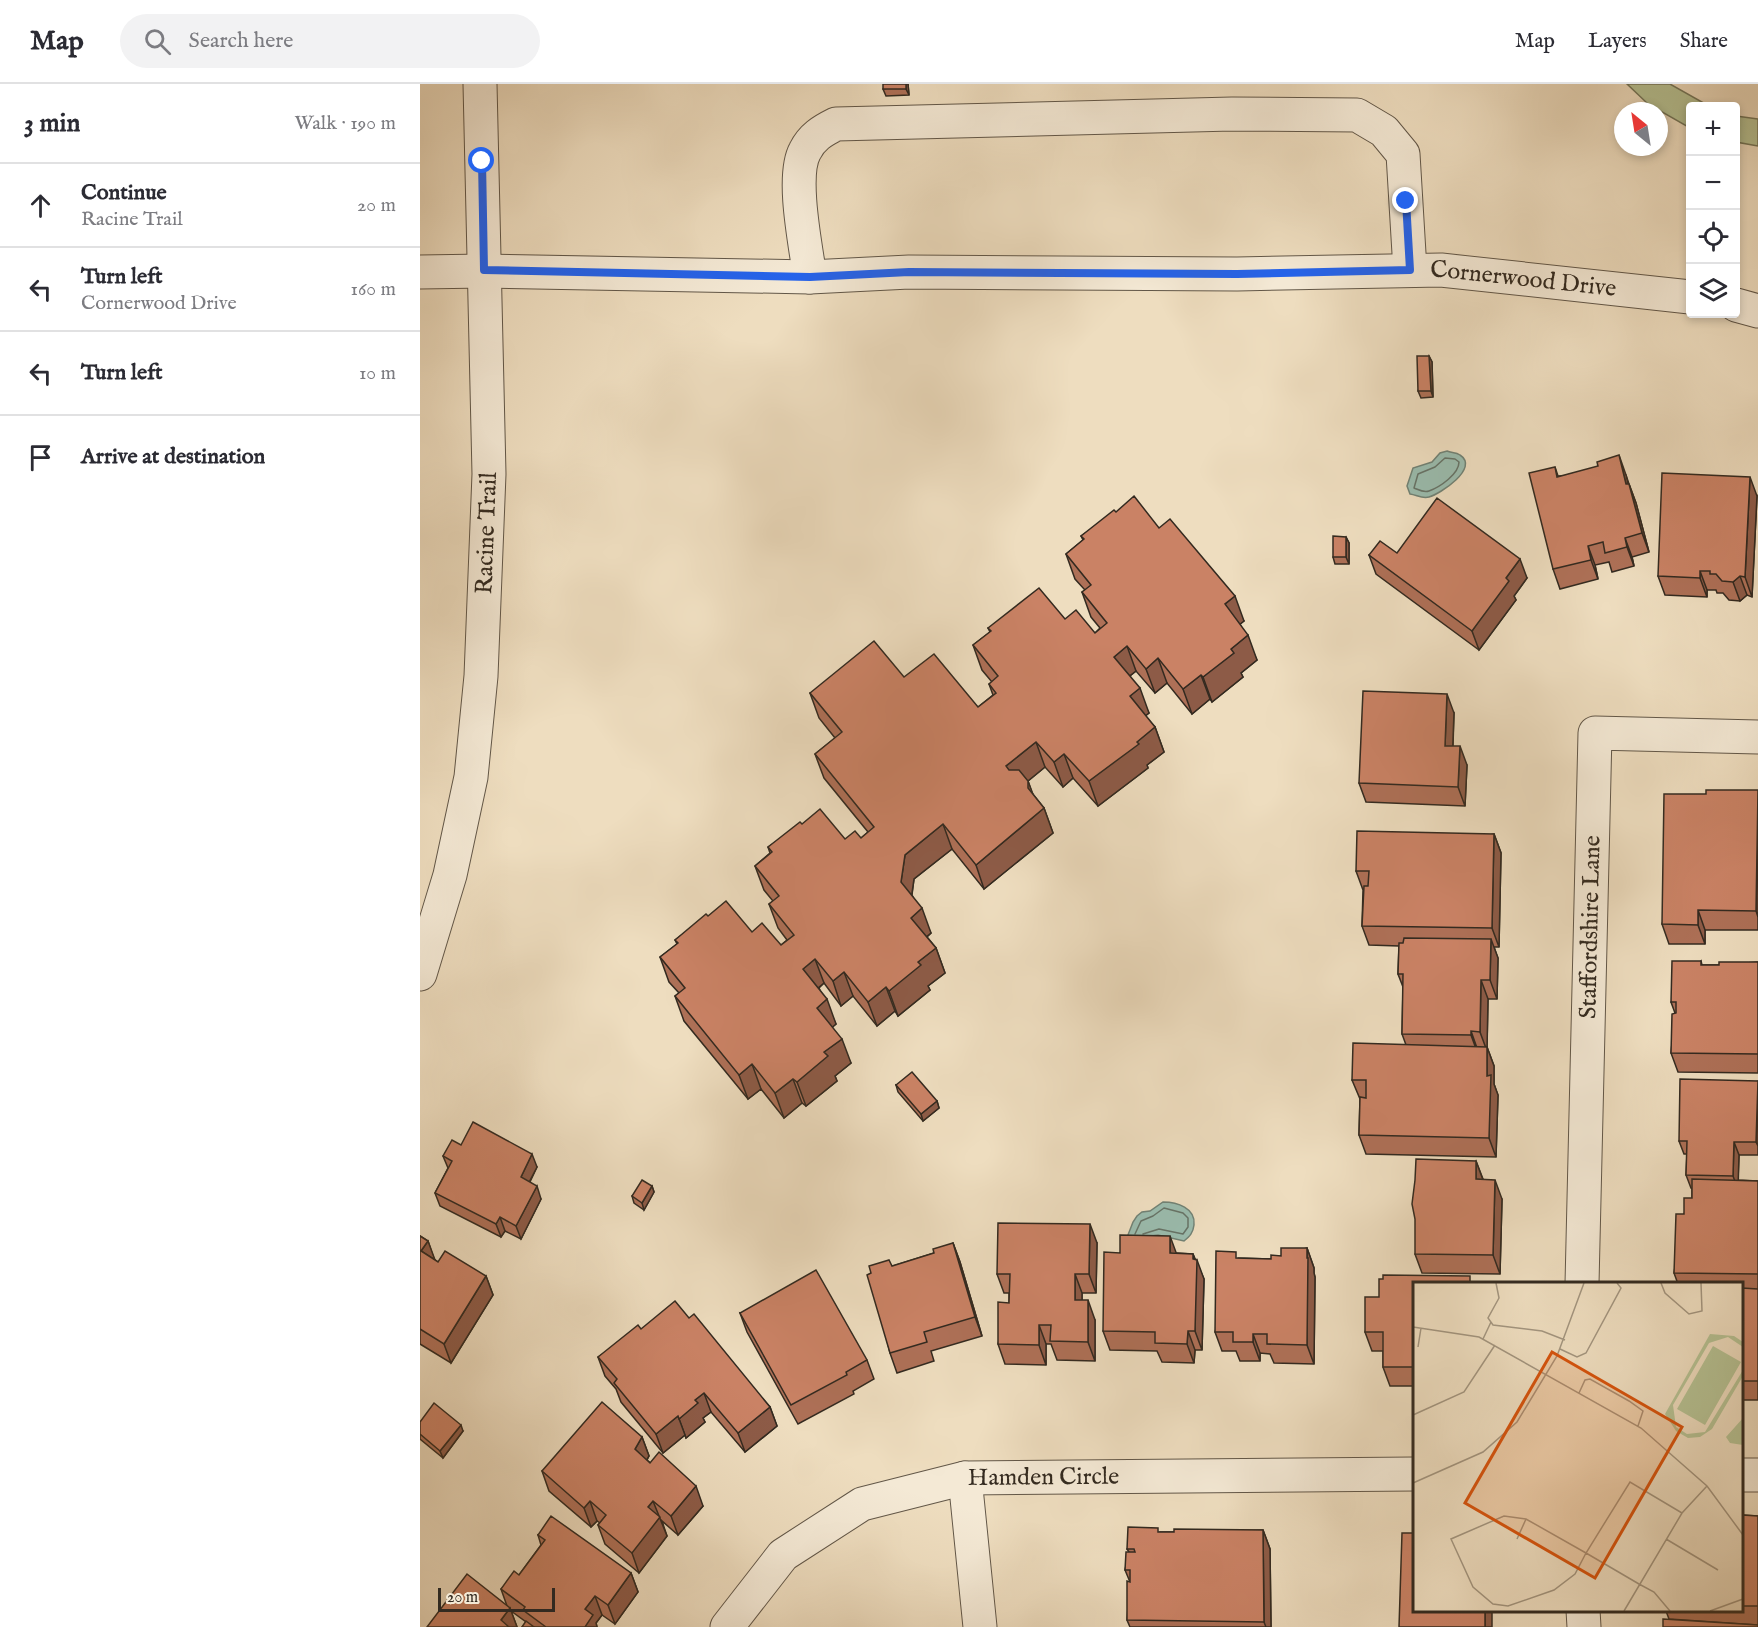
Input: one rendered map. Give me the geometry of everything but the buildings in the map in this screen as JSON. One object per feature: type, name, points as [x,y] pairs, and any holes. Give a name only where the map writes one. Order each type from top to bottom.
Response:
[{"type":"street","name":"Racine Trail","points":[[420,974],[450,875],[471,777],[481,676],[489,474],[480,84]]},
{"type":"street","points":[[810,277],[798,189],[803,153],[817,134],[836,124],[1232,114],[1357,115],[1384,131],[1403,154],[1410,270]]},
{"type":"street","name":"Cornerwood Drive","points":[[420,272],[484,270],[810,277],[909,272],[1237,274],[1441,270],[1686,297]]},
{"type":"street","points":[[1740,306],[1758,311]]},
{"type":"street","name":"Staffordshire Lane","points":[[1582,1282],[1595,733],[1758,737]]},
{"type":"street","name":"Hamden Circle","points":[[727,1627],[783,1556],[862,1504],[965,1478],[1413,1474]]},
{"type":"street","points":[[965,1478],[980,1627]]},
{"type":"street","points":[[1583,1612],[1584,1627]]},
{"type":"green space","points":[[1627,84],[1670,84],[1702,102],[1686,102],[1686,126],[1668,115],[1668,102],[1646,102]]},
{"type":"green space","points":[[1740,117],[1758,119],[1758,146],[1740,143]]},
{"type":"water","points":[[1447,451],[1458,454],[1465,460],[1465,467],[1456,480],[1429,497],[1410,494],[1407,486],[1413,468],[1432,462],[1440,453]]},
{"type":"water","points":[[1163,1202],[1184,1207],[1192,1214],[1194,1228],[1188,1238],[1184,1241],[1158,1235],[1126,1240],[1137,1216]]},
{"type":"route","points":[[482,161],[484,270],[810,277],[909,272],[1237,274],[1410,270],[1406,201]]}]
